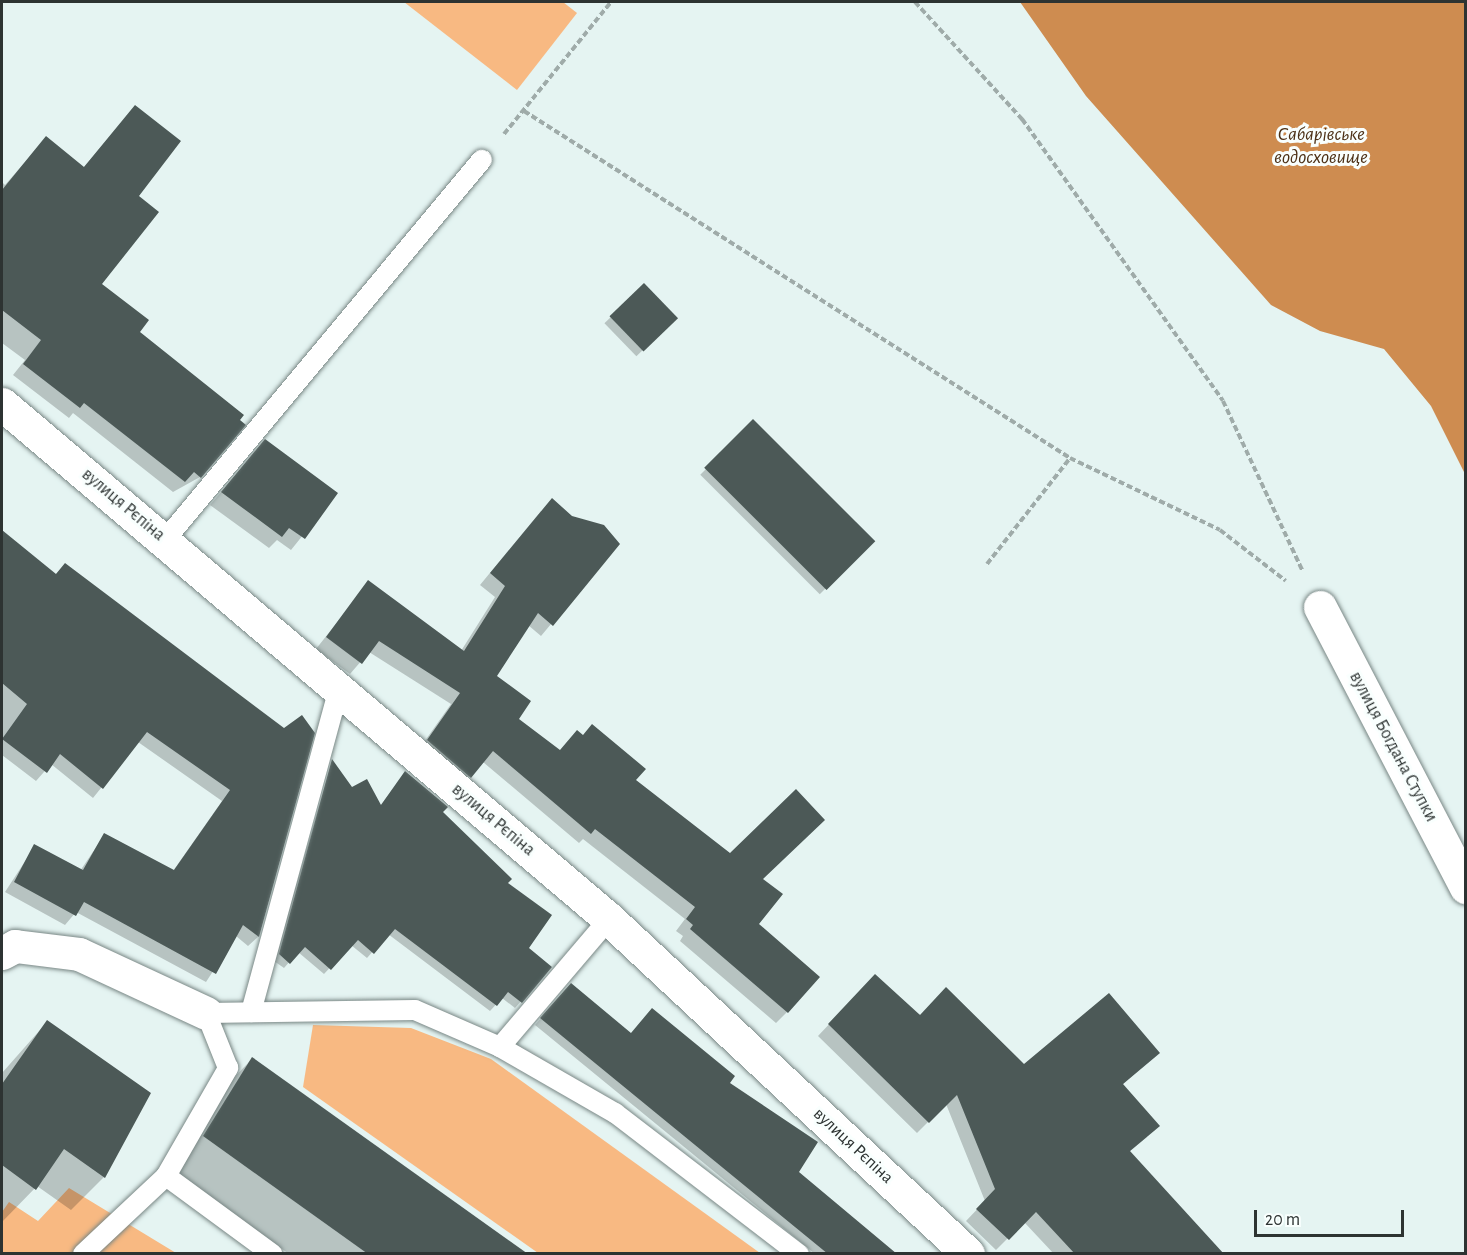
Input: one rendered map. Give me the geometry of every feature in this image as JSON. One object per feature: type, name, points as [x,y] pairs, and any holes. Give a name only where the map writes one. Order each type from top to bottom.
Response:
[{"type":"street","name":"вулиця Рєпіна","points":[[2,404],[609,919],[968,1254]]},
{"type":"street","name":"вулиця Богдана Ступки","points":[[1320,607],[1466,887]]},
{"type":"street","points":[[2,953],[15,946],[79,954],[206,1013]]},
{"type":"lane","points":[[165,540],[482,160]]},
{"type":"lane","points":[[251,1012],[339,689]]},
{"type":"lane","points":[[500,1047],[609,919]]},
{"type":"lane","points":[[83,1254],[166,1176],[228,1068],[206,1013],[415,1010],[500,1047],[615,1113],[799,1254]]},
{"type":"lane","points":[[166,1176],[272,1254]]},
{"type":"path","points":[[482,160],[611,2]]},
{"type":"path","points":[[915,2],[1022,119],[1223,401],[1320,607]]},
{"type":"path","points":[[524,111],[1070,458],[1220,530],[1320,607]]},
{"type":"path","points":[[987,564],[1070,458]]},
{"type":"shaded area","points":[[404,2],[563,2],[577,13],[517,90]]},
{"type":"shaded area","points":[[313,1025],[411,1028],[491,1059],[760,1253],[538,1253],[303,1087]]},
{"type":"shaded area","points":[[69,1188],[176,1253],[2,1254],[2,1212],[9,1202],[38,1221]]},
{"type":"water","name":"Сабарівське водосховище","points":[[1020,2],[1465,2],[1465,474],[1431,406],[1384,349],[1320,331],[1271,305],[1086,96]]},
{"type":"building","points":[[135,105],[181,141],[139,196],[159,212],[102,284],[149,320],[140,332],[244,415],[240,420],[246,425],[201,478],[194,472],[185,482],[84,403],[80,408],[23,364],[41,340],[2,310],[2,190],[46,136],[84,167]]},
{"type":"building","points":[[644,283],[678,318],[644,352],[609,316]]},
{"type":"building","points":[[753,419],[875,541],[827,590],[704,468]]},
{"type":"building","points":[[265,439],[338,493],[305,539],[289,528],[282,537],[221,492]]},
{"type":"building","points":[[552,498],[572,516],[604,525],[620,544],[553,626],[538,613],[497,676],[531,701],[519,719],[560,750],[577,730],[583,735],[592,724],[646,769],[636,780],[730,853],[796,789],[825,820],[763,879],[783,894],[759,924],[820,977],[788,1013],[690,929],[693,925],[686,919],[695,907],[595,829],[591,834],[493,751],[471,778],[427,740],[460,693],[379,641],[362,664],[326,637],[368,580],[464,651],[505,586],[490,573]]},
{"type":"building","points":[[2,530],[56,574],[65,563],[284,728],[302,715],[315,733],[259,937],[243,925],[216,974],[84,902],[76,916],[14,882],[34,844],[83,870],[104,833],[174,870],[230,790],[147,732],[103,789],[60,754],[47,773],[2,739],[27,704],[2,683]]},
{"type":"building","points":[[332,759],[352,787],[367,779],[381,805],[405,771],[448,807],[443,812],[512,879],[508,883],[552,915],[529,948],[552,967],[522,1003],[508,992],[497,1006],[395,929],[374,954],[358,940],[331,970],[305,947],[290,964],[279,954]]},
{"type":"building","points":[[875,974],[920,1015],[946,987],[1024,1064],[1109,993],[1160,1053],[1123,1084],[1160,1126],[1130,1151],[1224,1254],[1075,1254],[1036,1212],[1009,1240],[976,1209],[995,1189],[957,1095],[929,1123],[828,1024]]},
{"type":"building","points":[[571,983],[631,1033],[652,1008],[735,1076],[730,1083],[818,1142],[799,1172],[897,1254],[828,1254],[540,1018]]},
{"type":"building","points":[[47,1020],[151,1093],[105,1178],[64,1149],[36,1190],[2,1165],[2,1084]]},
{"type":"building","points":[[252,1057],[528,1254],[368,1254],[203,1136]]}]
